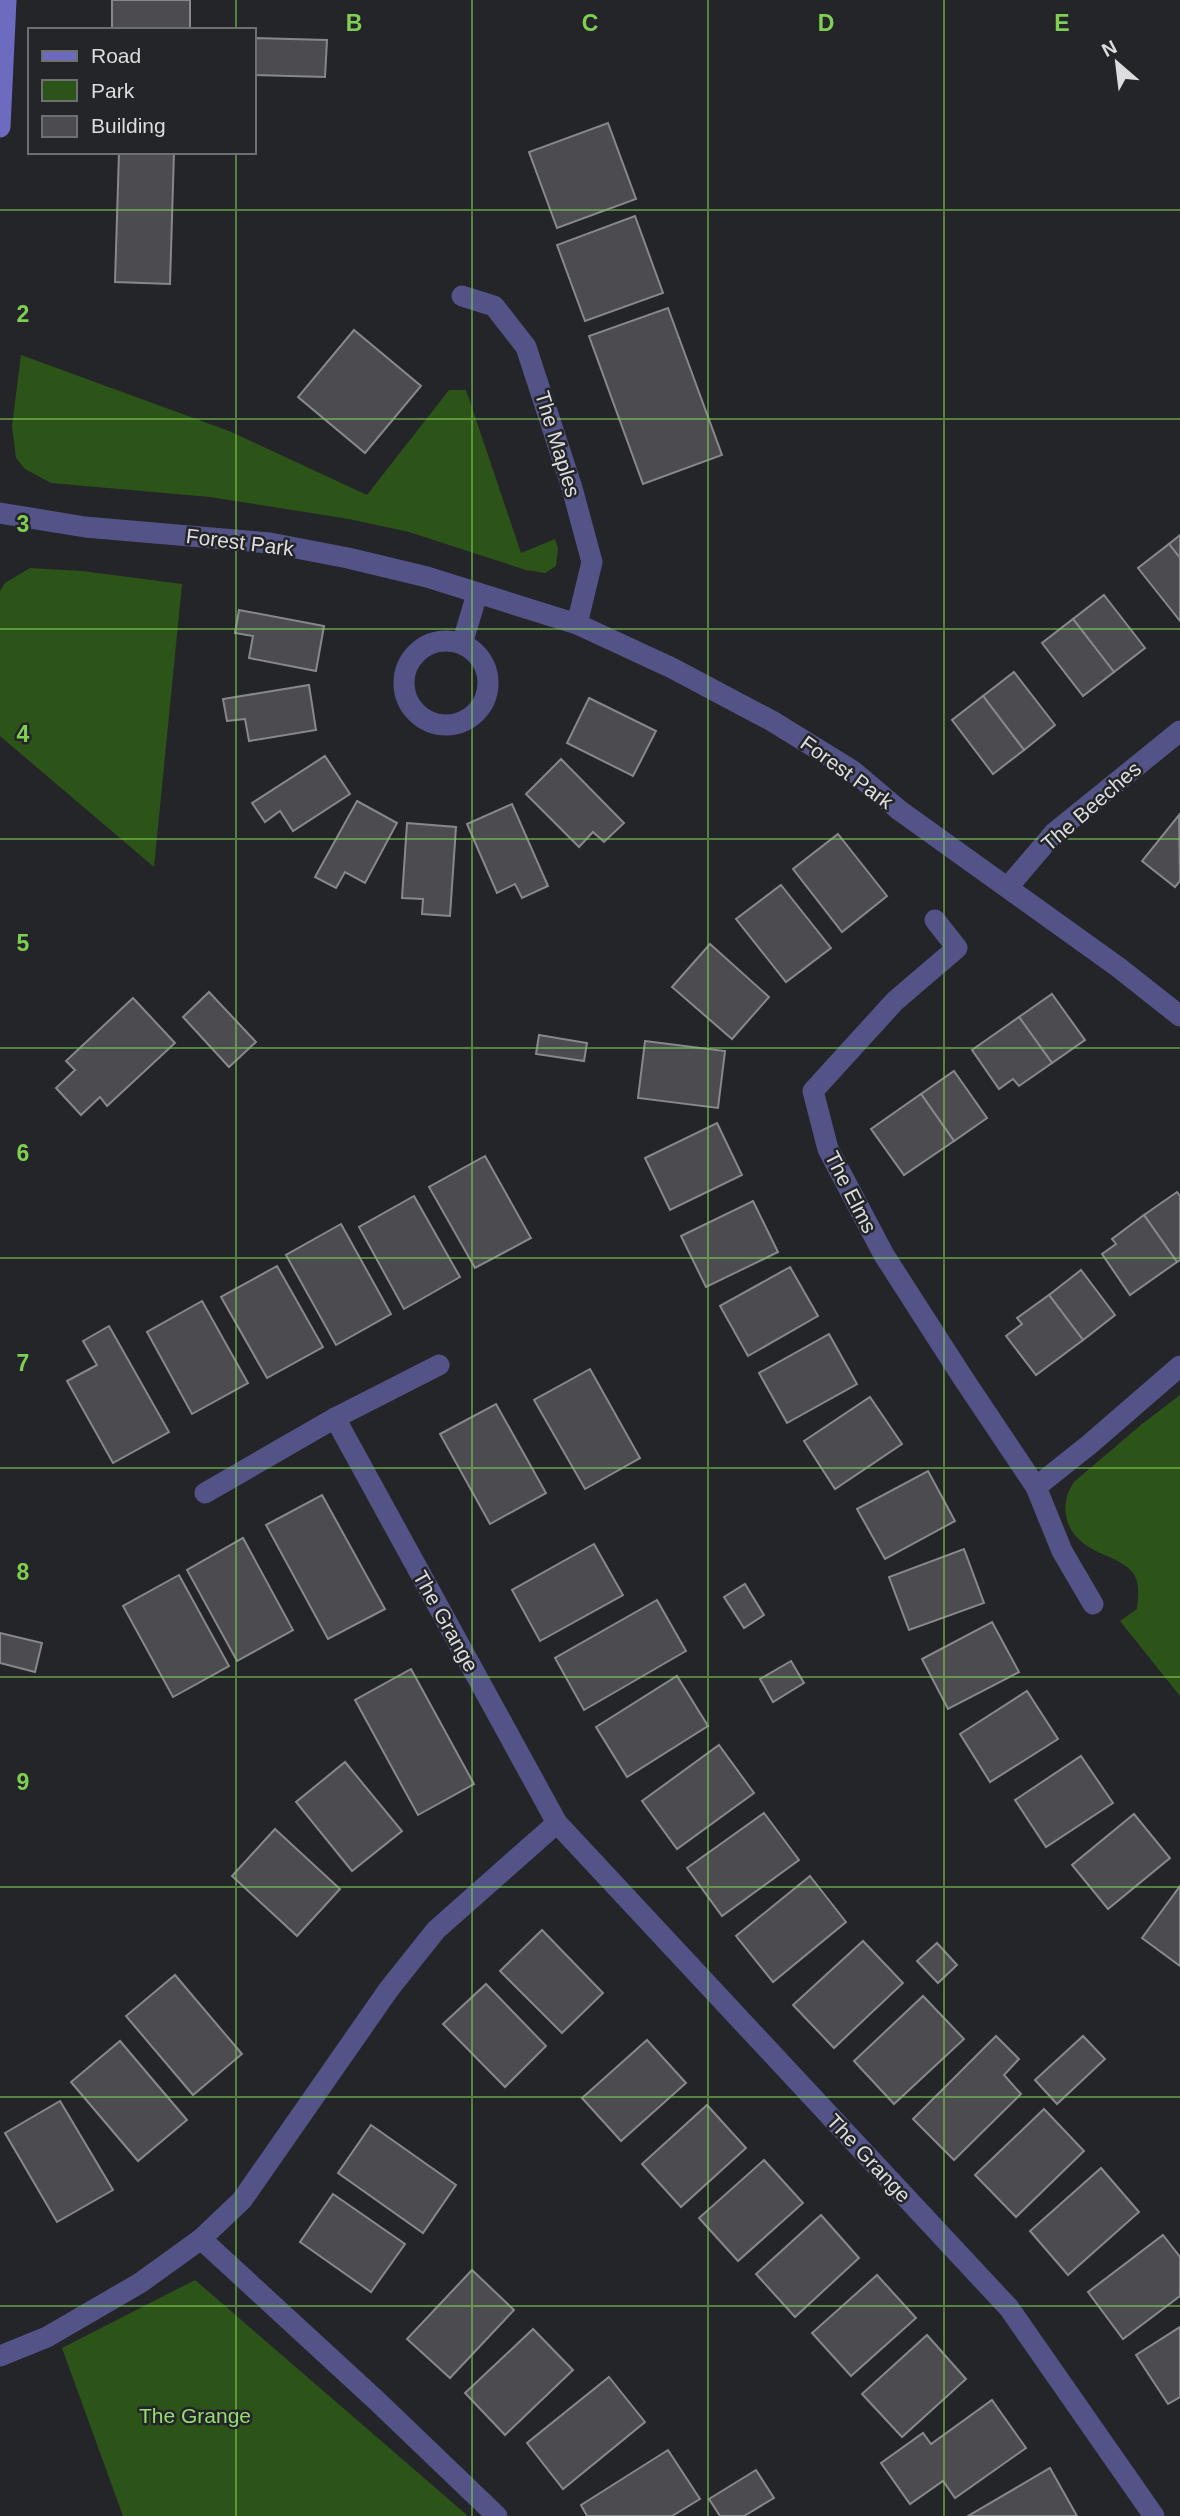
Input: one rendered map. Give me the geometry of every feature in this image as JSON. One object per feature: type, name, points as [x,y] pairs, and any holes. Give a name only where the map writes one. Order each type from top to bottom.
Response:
[{"type":"street","points":[[0,127],[6,0]]},
{"type":"street","name":"The Maples","points":[[462,296],[494,306],[526,346],[572,488],[592,562],[576,624]]},
{"type":"street","name":"Forest Park","points":[[0,513],[85,527],[270,543],[427,577],[576,624],[672,668],[772,721],[853,771],[899,810],[1008,887],[1180,1016]]},
{"type":"street","points":[[461,644],[477,594]]},
{"type":"street","points":[[435,642],[461,644],[474,651],[483,663],[488,676],[488,690],[483,704],[474,715],[455,724],[434,724],[421,718],[411,708],[403,682],[406,669],[412,657],[422,647],[435,642]]},
{"type":"street","name":"The Beeches","points":[[1008,887],[1054,833],[1180,731]]},
{"type":"street","name":"The Elms","points":[[934,920],[957,948],[895,1001],[813,1091],[828,1149],[884,1255],[1036,1487],[1062,1551],[1093,1604]]},
{"type":"street","points":[[205,1493],[335,1418],[439,1365]]},
{"type":"street","points":[[1036,1487],[1180,1366]]},
{"type":"street","name":"The Grange","points":[[335,1418],[557,1823],[1009,2308],[1154,2516]]},
{"type":"street","points":[[0,2356],[47,2337],[140,2283],[201,2239],[242,2200],[388,1989],[436,1930],[557,1823]]},
{"type":"street","points":[[201,2239],[497,2516]]},
{"type":"green space","points":[[21,355],[229,431],[367,495],[449,390],[466,390],[521,553],[555,539],[558,548],[556,566],[545,573],[526,570],[409,532],[349,519],[210,497],[51,483],[25,469],[16,458],[12,426]]},
{"type":"green space","points":[[30,568],[82,571],[182,584],[154,867],[0,736],[0,591],[5,583]]},
{"type":"green space","points":[[1180,1395],[1180,1696],[1120,1621],[1137,1609],[1138,1588],[1135,1576],[1120,1562],[1081,1541],[1069,1526],[1065,1509],[1074,1482]]},
{"type":"green space","name":"The Grange","points":[[195,2280],[468,2516],[123,2516],[62,2348]]},
{"type":"building","points":[[112,0],[190,0],[190,28],[112,28]]},
{"type":"building","points":[[256,38],[327,40],[325,77],[256,75]]},
{"type":"building","points":[[608,123],[636,199],[557,228],[529,152]]},
{"type":"building","points":[[119,154],[174,154],[170,284],[115,282]]},
{"type":"building","points":[[635,216],[663,293],[585,321],[557,245]]},
{"type":"building","points":[[668,308],[722,455],[643,484],[589,336]]},
{"type":"building","points":[[354,330],[421,386],[365,453],[298,397]]},
{"type":"building","points":[[1180,535],[1180,558],[1169,544]]},
{"type":"building","points":[[1169,544],[1180,558],[1180,621],[1138,568]]},
{"type":"building","points":[[1104,595],[1145,648],[1114,672],[1073,619]]},
{"type":"building","points":[[239,610],[324,626],[316,671],[249,658],[253,636],[235,633]]},
{"type":"building","points":[[1073,619],[1114,672],[1083,696],[1042,643]]},
{"type":"building","points":[[1014,672],[1055,725],[1024,750],[983,696]]},
{"type":"building","points":[[309,685],[316,730],[249,741],[245,719],[227,721],[223,699]]},
{"type":"building","points":[[983,696],[1024,750],[993,774],[952,720]]},
{"type":"building","points":[[589,698],[656,731],[633,776],[567,743]]},
{"type":"building","points":[[325,756],[350,794],[293,831],[280,811],[265,822],[252,803]]},
{"type":"building","points":[[561,759],[624,823],[604,842],[593,832],[579,847],[526,794]]},
{"type":"building","points":[[357,801],[397,823],[365,883],[345,872],[336,888],[315,877]]},
{"type":"building","points":[[512,804],[548,886],[522,898],[515,884],[497,893],[467,824]]},
{"type":"building","points":[[1179,815],[1180,881],[1175,887],[1142,861]]},
{"type":"building","points":[[407,823],[456,827],[450,916],[422,914],[423,899],[402,898]]},
{"type":"building","points":[[838,834],[887,896],[842,932],[793,869]]},
{"type":"building","points":[[781,885],[831,948],[786,982],[736,919]]},
{"type":"building","points":[[710,944],[769,997],[732,1039],[672,987]]},
{"type":"building","points":[[209,992],[256,1042],[229,1067],[183,1017]]},
{"type":"building","points":[[1052,994],[1085,1040],[1052,1063],[1019,1017]]},
{"type":"building","points":[[133,998],[175,1043],[107,1106],[100,1097],[81,1115],[56,1088],[75,1070],[66,1061]]},
{"type":"building","points":[[1019,1017],[1052,1063],[1019,1086],[1013,1079],[999,1089],[972,1050]]},
{"type":"building","points":[[539,1035],[587,1043],[584,1061],[536,1054]]},
{"type":"building","points":[[645,1041],[725,1051],[718,1108],[638,1098]]},
{"type":"building","points":[[954,1071],[987,1118],[954,1141],[921,1094]]},
{"type":"building","points":[[921,1094],[954,1141],[904,1175],[871,1129]]},
{"type":"building","points":[[717,1123],[742,1175],[670,1210],[645,1158]]},
{"type":"building","points":[[485,1156],[531,1238],[475,1268],[429,1187]]},
{"type":"building","points":[[1177,1192],[1180,1196],[1180,1260],[1177,1262],[1144,1215]]},
{"type":"building","points":[[414,1196],[460,1277],[404,1309],[359,1227]]},
{"type":"building","points":[[753,1201],[778,1252],[706,1287],[681,1236]]},
{"type":"building","points":[[1144,1215],[1177,1262],[1130,1295],[1102,1254],[1116,1244],[1112,1239]]},
{"type":"building","points":[[341,1224],[391,1314],[336,1345],[286,1255]]},
{"type":"building","points":[[277,1266],[323,1347],[267,1378],[221,1297]]},
{"type":"building","points":[[790,1267],[818,1316],[748,1356],[720,1306]]},
{"type":"building","points":[[1081,1270],[1115,1315],[1083,1340],[1049,1295]]},
{"type":"building","points":[[1049,1295],[1083,1340],[1036,1375],[1006,1336],[1022,1324],[1017,1318]]},
{"type":"building","points":[[202,1301],[248,1383],[192,1414],[147,1332]]},
{"type":"building","points":[[109,1326],[169,1432],[113,1463],[67,1381],[97,1365],[83,1341]]},
{"type":"building","points":[[829,1334],[857,1384],[787,1423],[759,1373]]},
{"type":"building","points":[[590,1369],[640,1458],[585,1489],[534,1400]]},
{"type":"building","points":[[870,1397],[902,1444],[835,1489],[804,1441]]},
{"type":"building","points":[[496,1404],[546,1493],[490,1524],[440,1434]]},
{"type":"building","points":[[928,1471],[955,1521],[885,1559],[857,1509]]},
{"type":"building","points":[[322,1495],[385,1609],[328,1639],[266,1525]]},
{"type":"building","points":[[243,1538],[293,1630],[237,1661],[187,1570]]},
{"type":"building","points":[[594,1544],[623,1595],[540,1641],[512,1590]]},
{"type":"building","points":[[964,1549],[984,1603],[909,1630],[889,1577]]},
{"type":"building","points":[[179,1575],[229,1666],[173,1697],[123,1606]]},
{"type":"building","points":[[745,1584],[764,1615],[744,1628],[724,1597]]},
{"type":"building","points":[[657,1600],[686,1651],[584,1710],[555,1658]]},
{"type":"building","points":[[992,1622],[1019,1672],[948,1709],[922,1659]]},
{"type":"building","points":[[0,1633],[42,1643],[35,1672],[0,1663]]},
{"type":"building","points":[[791,1661],[804,1683],[773,1702],[760,1679]]},
{"type":"building","points":[[411,1669],[474,1784],[418,1815],[355,1700]]},
{"type":"building","points":[[677,1676],[708,1726],[627,1777],[596,1727]]},
{"type":"building","points":[[1027,1691],[1058,1739],[990,1782],[960,1734]]},
{"type":"building","points":[[719,1745],[754,1793],[677,1849],[642,1801]]},
{"type":"building","points":[[1081,1756],[1113,1803],[1046,1847],[1015,1800]]},
{"type":"building","points":[[345,1762],[402,1831],[352,1871],[296,1802]]},
{"type":"building","points":[[764,1813],[799,1860],[722,1916],[687,1868]]},
{"type":"building","points":[[1134,1814],[1170,1858],[1108,1909],[1072,1865]]},
{"type":"building","points":[[275,1829],[340,1889],[297,1936],[232,1876]]},
{"type":"building","points":[[810,1876],[846,1922],[773,1982],[736,1936]]},
{"type":"building","points":[[1180,1886],[1180,1966],[1142,1938]]},
{"type":"building","points":[[542,1930],[603,1993],[562,2033],[500,1971]]},
{"type":"building","points":[[863,1941],[903,1983],[834,2048],[793,2005]]},
{"type":"building","points":[[937,1943],[957,1965],[938,1983],[917,1961]]},
{"type":"building","points":[[175,1975],[242,2054],[193,2095],[126,2016]]},
{"type":"building","points":[[486,1984],[546,2046],[505,2087],[443,2024]]},
{"type":"building","points":[[923,1996],[964,2039],[894,2104],[854,2061]]},
{"type":"building","points":[[996,2036],[1019,2059],[1004,2075],[1021,2094],[954,2160],[913,2119]]},
{"type":"building","points":[[1083,2036],[1105,2059],[1057,2104],[1035,2080]]},
{"type":"building","points":[[647,2040],[686,2083],[621,2141],[582,2098]]},
{"type":"building","points":[[120,2041],[187,2120],[138,2161],[71,2082]]},
{"type":"building","points":[[60,2101],[113,2190],[57,2222],[5,2133]]},
{"type":"building","points":[[707,2105],[746,2148],[681,2207],[642,2164]]},
{"type":"building","points":[[1044,2109],[1084,2151],[1016,2217],[975,2175]]},
{"type":"building","points":[[371,2125],[456,2185],[423,2233],[338,2173]]},
{"type":"building","points":[[764,2160],[803,2203],[738,2261],[699,2218]]},
{"type":"building","points":[[1101,2168],[1139,2212],[1068,2275],[1030,2231]]},
{"type":"building","points":[[333,2194],[405,2244],[371,2292],[300,2242]]},
{"type":"building","points":[[821,2215],[859,2258],[795,2317],[756,2274]]},
{"type":"building","points":[[1163,2235],[1180,2257],[1180,2296],[1123,2339],[1088,2292]]},
{"type":"building","points":[[472,2270],[514,2310],[450,2378],[407,2339]]},
{"type":"building","points":[[877,2275],[916,2318],[851,2376],[812,2333]]},
{"type":"building","points":[[1180,2327],[1180,2397],[1168,2404],[1136,2355]]},
{"type":"building","points":[[533,2329],[573,2370],[505,2435],[465,2393]]},
{"type":"building","points":[[927,2335],[966,2379],[902,2437],[862,2394]]},
{"type":"building","points":[[609,2377],[645,2422],[563,2489],[527,2443]]},
{"type":"building","points":[[992,2400],[1026,2448],[955,2498],[943,2481],[910,2504],[881,2463],[923,2433],[931,2444]]},
{"type":"building","points":[[668,2450],[700,2499],[672,2516],[587,2516],[581,2505]]},
{"type":"building","points":[[1050,2468],[1077,2516],[968,2516]]},
{"type":"building","points":[[756,2470],[774,2498],[744,2516],[720,2516],[709,2499]]}]
